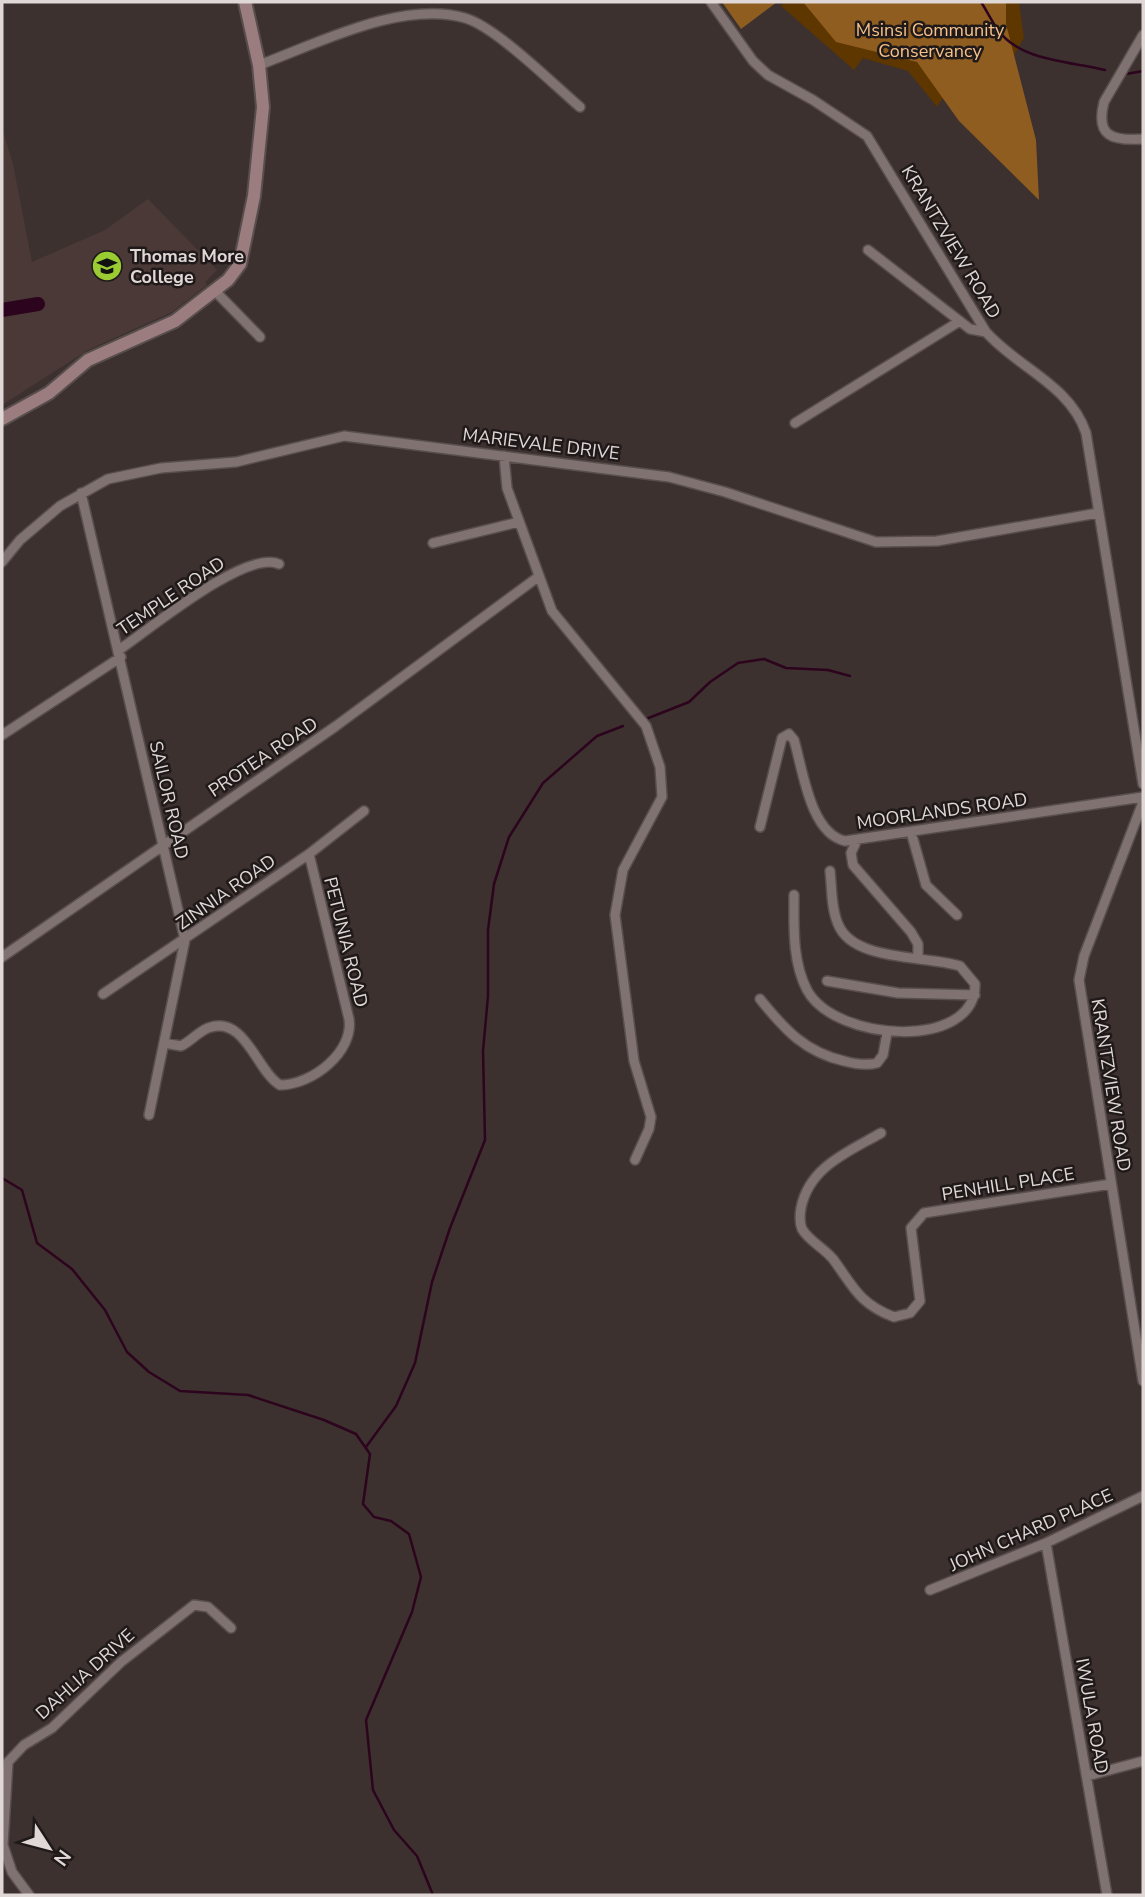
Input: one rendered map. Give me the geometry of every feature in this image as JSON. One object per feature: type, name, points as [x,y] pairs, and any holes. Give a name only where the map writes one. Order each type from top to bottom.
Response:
[{"type":"main road","points":[[2,419],[49,393],[88,360],[175,321],[215,291],[240,264],[247,237],[263,107],[259,65],[245,2]]},
{"type":"street","name":"KRANTZVIEW ROAD","points":[[711,2],[744,49],[768,75],[854,127],[872,143],[986,332],[1009,355],[1076,408],[1086,433],[1143,784]]},
{"type":"street","points":[[259,65],[407,13],[466,18],[490,32],[580,107]]},
{"type":"street","points":[[1143,35],[1104,102],[1101,113],[1102,127],[1110,136],[1121,141],[1143,138]]},
{"type":"street","points":[[868,250],[970,329],[986,332]]},
{"type":"street","points":[[215,291],[260,337]]},
{"type":"street","points":[[795,423],[960,321]]},
{"type":"street","name":"MARIEVALE DRIVE","points":[[2,562],[20,540],[65,503],[81,492],[120,475],[236,462],[344,436],[669,477],[725,492],[876,542],[937,541],[1098,513]]},
{"type":"street","points":[[488,454],[505,476]]},
{"type":"street","points":[[504,456],[505,476],[519,522],[538,578],[559,623],[646,726],[660,767],[662,797],[623,870],[615,915],[634,1061],[651,1117],[649,1129],[635,1160]]},
{"type":"street","name":"SAILOR ROAD","points":[[81,492],[185,940],[149,1115]]},
{"type":"street","points":[[65,503],[86,511]]},
{"type":"street","points":[[433,543],[519,522]]},
{"type":"street","name":"TEMPLE ROAD","points":[[2,735],[240,568],[270,560],[279,564]]},
{"type":"street","name":"PROTEA ROAD","points":[[2,957],[336,726],[538,578]]},
{"type":"street","name":"MOORLANDS ROAD","points":[[760,827],[782,738],[789,734],[794,740],[805,784],[824,828],[837,839],[857,840],[1143,800]]},
{"type":"street","name":"KRANTZVIEW ROAD","points":[[1143,800],[1084,956],[1079,980],[1143,1381]]},
{"type":"street","name":"ZINNIA ROAD","points":[[103,994],[309,854],[363,811]]},
{"type":"street","points":[[911,832],[926,885],[957,915]]},
{"type":"street","points":[[857,840],[851,853],[853,865],[911,932],[918,944],[918,956]]},
{"type":"street","name":"PETUNIA ROAD","points":[[164,1043],[181,1046],[210,1027],[230,1030],[251,1046],[271,1080],[280,1085],[302,1081],[344,1047],[349,1038],[349,1018],[309,854]]},
{"type":"street","points":[[794,895],[794,936],[799,968],[808,992],[837,1018],[887,1033],[956,1020],[970,1009],[975,995],[972,977],[960,966],[918,956],[863,949],[847,938],[837,923],[830,871]]},
{"type":"street","points":[[827,981],[898,993],[975,995]]},
{"type":"street","points":[[760,999],[794,1039],[826,1057],[857,1064],[877,1063],[883,1055],[887,1033]]},
{"type":"street","name":"PENHILL PLACE","points":[[881,1133],[830,1162],[817,1174],[803,1198],[800,1222],[802,1229],[833,1259],[858,1297],[894,1317],[910,1313],[920,1301],[911,1235],[913,1222],[924,1213],[1111,1184]]},
{"type":"street","name":"JOHN CHARD PLACE","points":[[930,1590],[1046,1544],[1143,1496]]},
{"type":"street","name":"IWULA ROAD","points":[[1046,1544],[1107,1895]]},
{"type":"street","name":"DAHLIA DRIVE","points":[[29,1895],[12,1872],[3,1845],[5,1771],[13,1754],[52,1728],[121,1662],[194,1605],[208,1607],[231,1628]]},
{"type":"street","points":[[1087,1776],[1143,1761]]},
{"type":"shaded area","name":"Thomas More College","points":[[2,128],[13,164],[32,262],[105,230],[148,199],[217,270],[205,282],[207,285],[172,312],[88,350],[2,405]]},
{"type":"green space","points":[[722,2],[777,2],[741,29]]},
{"type":"green space","name":"Msinsi Community Conservancy","points":[[784,2],[1019,2],[1024,38],[1011,60],[980,42],[937,107],[908,71],[863,58],[854,70],[781,6]]},
{"type":"green space","points":[[803,2],[1006,2],[1006,24],[1036,140],[1039,200],[959,121],[917,62],[836,42]]},
{"type":"waterway","points":[[981,2],[998,30],[1008,41],[1020,48],[1047,59],[1105,70]]},
{"type":"waterway","points":[[1126,74],[1143,71]]},
{"type":"waterway","points":[[2,310],[38,304]]},
{"type":"waterway","points":[[646,719],[689,702],[710,682],[738,663],[764,659],[786,668],[828,670],[850,676]]},
{"type":"waterway","points":[[366,1447],[396,1406],[415,1363],[432,1282],[485,1140],[483,1051],[488,996],[488,930],[494,884],[509,837],[543,783],[597,736],[623,726]]},
{"type":"waterway","points":[[2,1178],[22,1190],[37,1243],[72,1269],[105,1310],[127,1352],[149,1372],[180,1391],[248,1395],[324,1420],[356,1434],[370,1454],[363,1504],[374,1517],[391,1521],[409,1534],[421,1577],[412,1612],[366,1720],[373,1790],[394,1830],[417,1856],[433,1895]]},
{"type":"place","name":"Thomas More College","points":[[107,266]]}]
